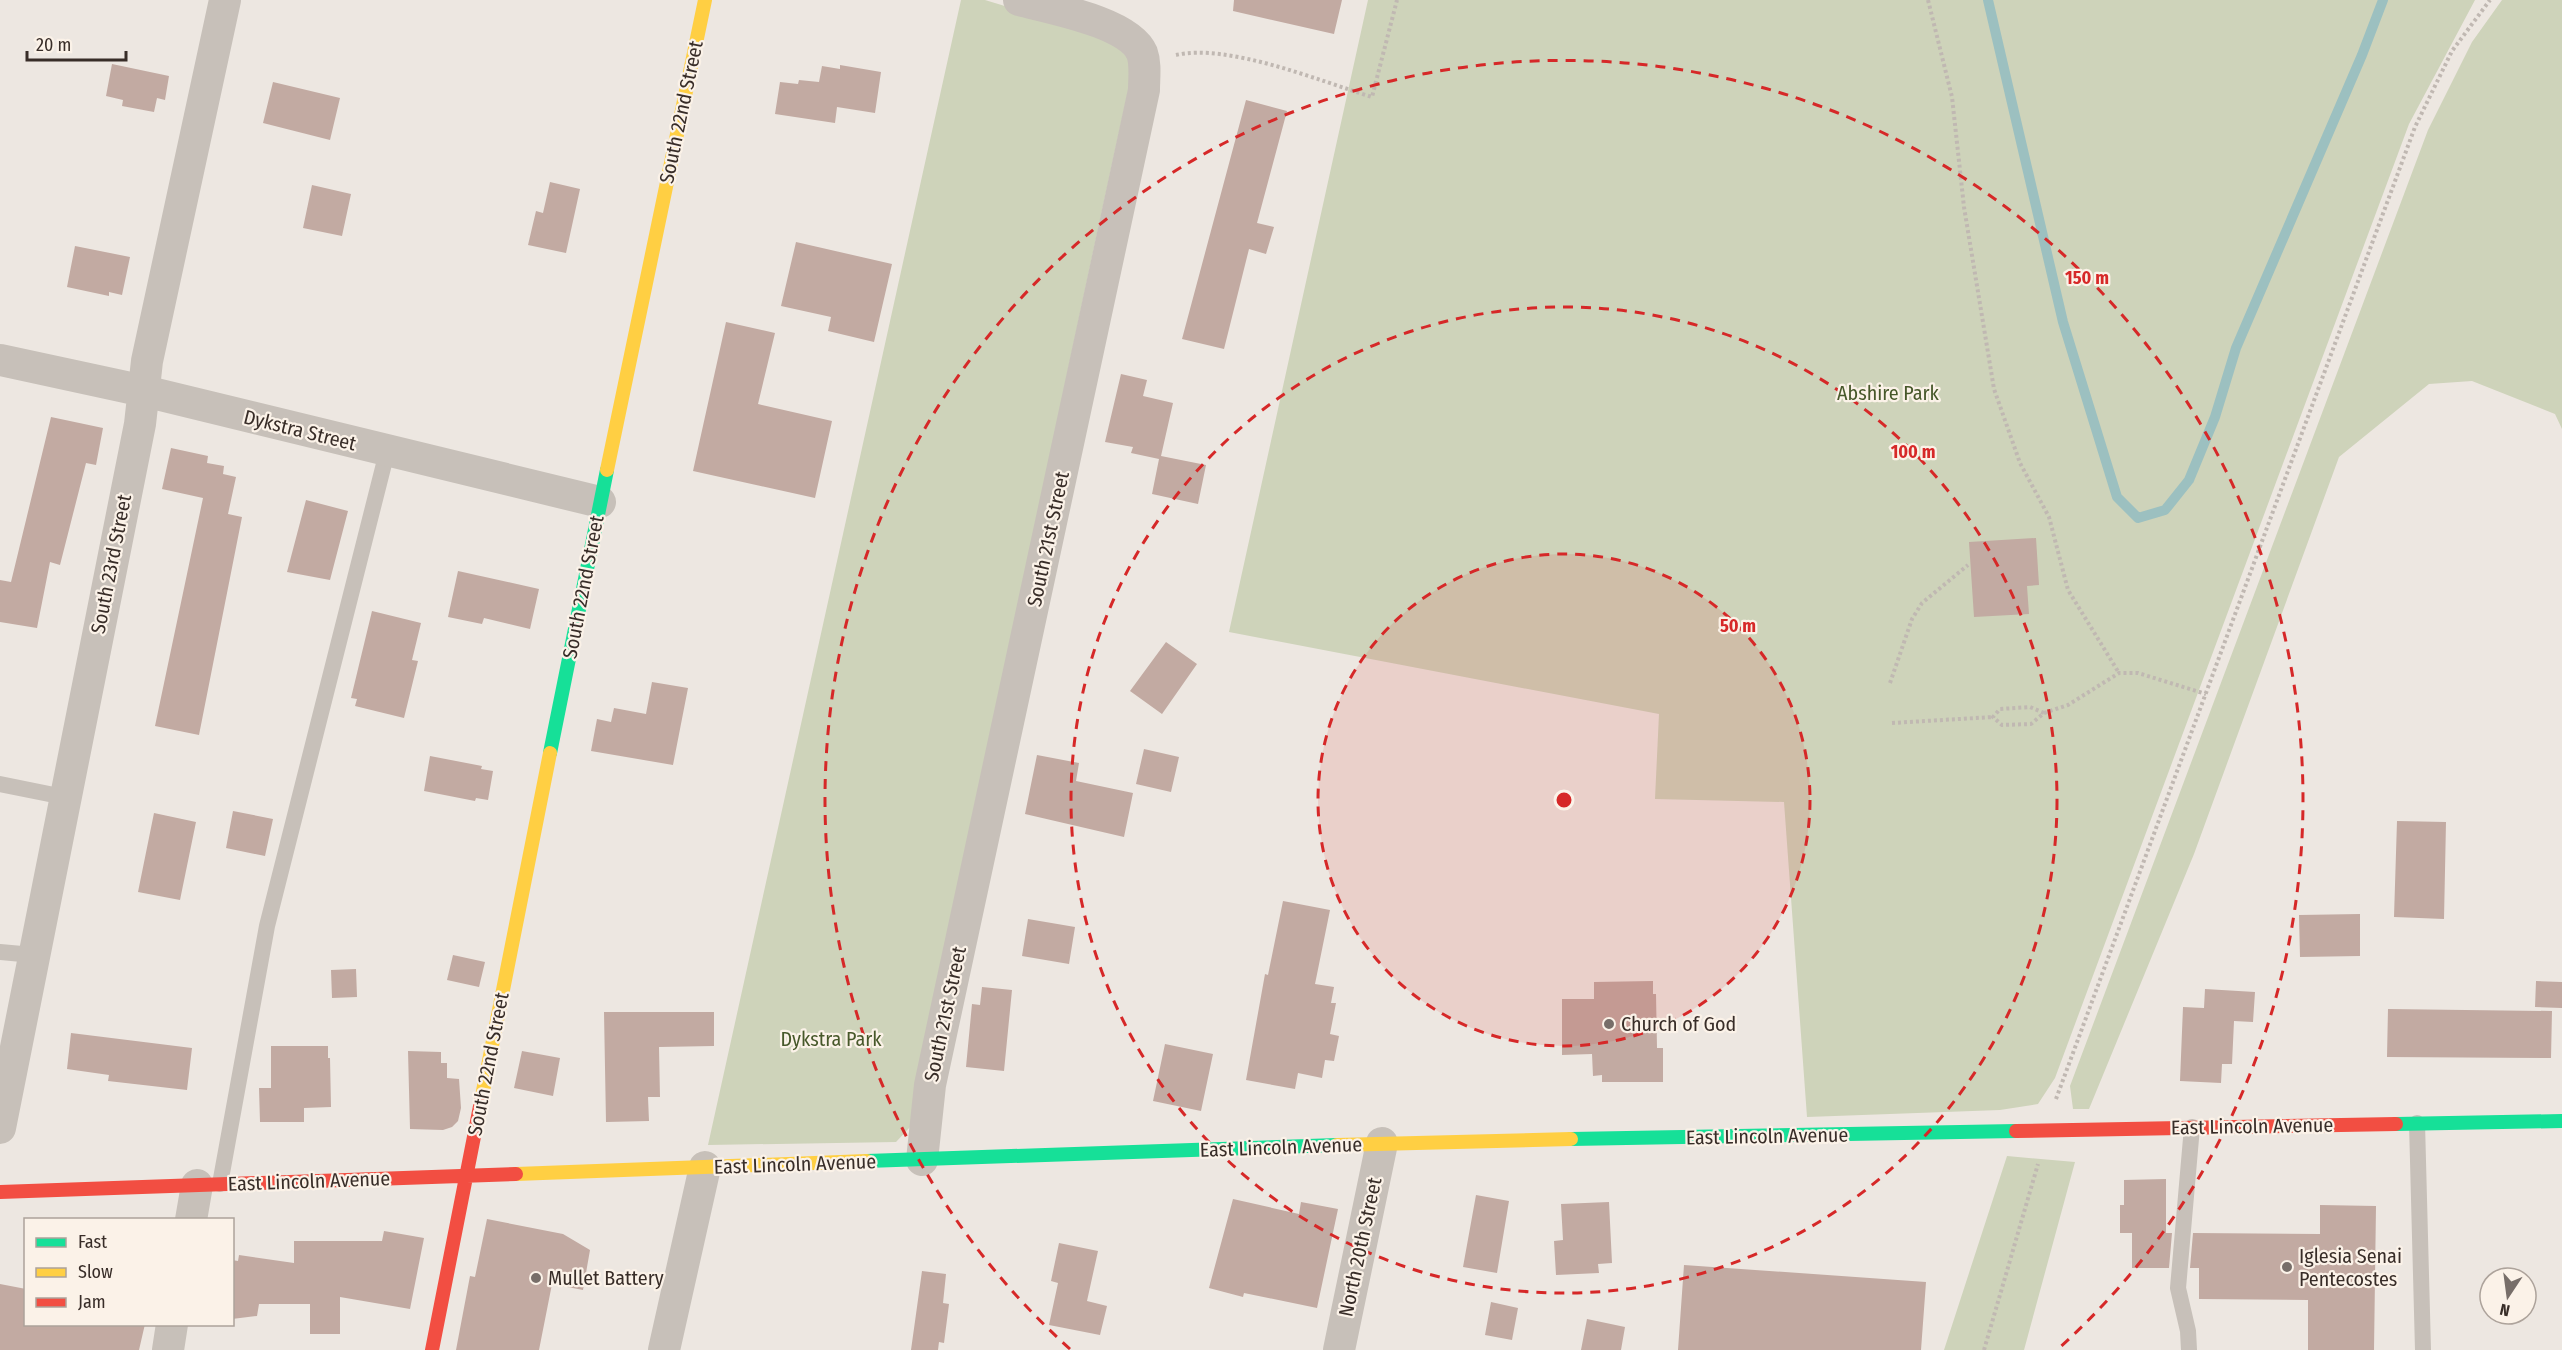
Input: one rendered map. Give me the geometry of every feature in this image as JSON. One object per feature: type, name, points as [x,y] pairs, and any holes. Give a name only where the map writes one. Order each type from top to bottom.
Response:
[{"type":"main road","name":"South 22nd Street","points":[[432,1350],[600,502],[705,0]]},
{"type":"main road","name":"East Lincoln Avenue","points":[[0,1192],[1382,1143],[2562,1121]]},
{"type":"street","name":"South 23rd Street","points":[[0,1128],[144,392],[147,361],[225,0]]},
{"type":"street","points":[[1018,0],[1113,28],[1133,39],[1141,52],[1145,65]]},
{"type":"street","name":"South 21st Street","points":[[922,1160],[930,1085],[1144,90],[1145,65]]},
{"type":"street","name":"Dykstra Street","points":[[0,360],[144,392],[600,502]]},
{"type":"street","name":"North 20th Street","points":[[1339,1350],[1382,1143]]},
{"type":"street","points":[[664,1350],[705,1167]]},
{"type":"street","points":[[191,1218],[208,1185]]},
{"type":"street","points":[[168,1350],[172,1326]]},
{"type":"lane","points":[[208,1185],[267,926],[387,452]]},
{"type":"lane","points":[[0,784],[64,797]]},
{"type":"lane","points":[[0,952],[33,955]]},
{"type":"lane","points":[[2417,1123],[2423,1350]]},
{"type":"lane","points":[[2188,1350],[2188,1331],[2178,1288],[2192,1127]]},
{"type":"path","points":[[1145,65],[1187,53],[1225,56],[1278,68],[1371,97],[1397,0]]},
{"type":"path","points":[[1928,0],[1952,97],[1964,207],[1994,389],[2020,463],[2049,518],[2068,590],[2119,673]]},
{"type":"path","points":[[1984,1350],[2047,1131],[2205,694],[2415,126],[2452,51],[2490,0]]},
{"type":"path","points":[[1890,683],[1912,619],[1922,603],[1968,565]]},
{"type":"path","points":[[1892,723],[1993,717],[2002,725],[2031,724],[2044,713],[2068,705],[2119,673],[2138,673],[2205,694]]},
{"type":"path","points":[[1993,717],[2000,709],[2020,707],[2030,707],[2044,713]]},
{"type":"green space","name":"Dykstra Park","points":[[961,0],[985,0],[1109,38],[1134,64],[911,1126],[896,1142],[708,1145]]},
{"type":"green space","name":"Abshire Park","points":[[1368,0],[2475,0],[2409,124],[2055,1078],[2038,1104],[2000,1110],[1807,1117],[1784,802],[1655,799],[1659,714],[1229,632]]},
{"type":"green space","points":[[2502,0],[2562,0],[2562,429],[2555,414],[2472,381],[2429,384],[2339,457],[2194,854],[2089,1109],[2073,1109],[2070,1086],[2428,130],[2472,42]]},
{"type":"green space","points":[[2007,1156],[2075,1162],[2024,1350],[1944,1350]]},
{"type":"building","points":[[1234,0],[1342,0],[1334,34],[1233,11]]},
{"type":"building","points":[[112,64],[169,76],[165,100],[157,98],[154,112],[122,106],[123,100],[106,96]]},
{"type":"building","points":[[840,65],[881,72],[875,113],[837,107],[835,123],[775,114],[780,82],[798,84],[799,80],[819,82],[822,66],[840,69]]},
{"type":"building","points":[[273,82],[340,98],[330,140],[263,123]]},
{"type":"building","points":[[1246,100],[1287,111],[1257,223],[1274,227],[1266,254],[1249,249],[1224,349],[1182,339]]},
{"type":"building","points":[[550,182],[580,189],[566,253],[528,245],[536,211],[543,213]]},
{"type":"building","points":[[312,185],[351,194],[342,236],[303,228]]},
{"type":"building","points":[[796,242],[892,264],[874,342],[828,331],[831,317],[781,306]]},
{"type":"building","points":[[75,246],[130,257],[122,295],[109,292],[109,296],[67,287]]},
{"type":"building","points":[[726,322],[775,333],[758,404],[832,421],[815,498],[693,471]]},
{"type":"building","points":[[1121,374],[1147,380],[1143,396],[1173,403],[1161,456],[1206,465],[1198,504],[1152,494],[1159,459],[1131,453],[1133,447],[1105,442]]},
{"type":"building","points":[[51,417],[103,428],[96,465],[86,463],[60,565],[50,562],[37,628],[0,622],[0,580],[11,582]]},
{"type":"building","points":[[171,448],[208,456],[207,463],[224,466],[223,474],[236,477],[228,514],[242,517],[199,735],[155,726],[203,498],[162,489]]},
{"type":"building","points":[[306,500],[348,511],[330,580],[287,572]]},
{"type":"building","points":[[2036,538],[2039,585],[2027,586],[2029,614],[1974,617],[1969,542]]},
{"type":"building","points":[[458,571],[539,589],[530,629],[484,618],[482,624],[448,617]]},
{"type":"building","points":[[372,611],[421,623],[412,660],[418,661],[404,718],[355,706],[357,699],[351,698]]},
{"type":"building","points":[[1166,642],[1197,664],[1162,714],[1130,691]]},
{"type":"building","points":[[652,682],[688,688],[673,765],[591,751],[597,719],[611,722],[614,708],[646,714]]},
{"type":"building","points":[[1144,749],[1179,757],[1171,792],[1136,784]]},
{"type":"building","points":[[1037,755],[1079,763],[1076,781],[1133,793],[1124,837],[1025,814]]},
{"type":"building","points":[[430,756],[482,766],[481,769],[493,771],[488,800],[476,798],[475,801],[424,791]]},
{"type":"building","points":[[233,811],[273,819],[265,856],[226,848]]},
{"type":"building","points":[[154,813],[196,822],[180,900],[138,892]]},
{"type":"building","points":[[2397,821],[2446,822],[2444,919],[2394,917]]},
{"type":"building","points":[[1283,901],[1330,910],[1315,984],[1334,987],[1331,1003],[1336,1003],[1330,1034],[1339,1036],[1334,1061],[1325,1060],[1322,1078],[1298,1073],[1295,1089],[1246,1080],[1265,974],[1268,975]]},
{"type":"building","points":[[2360,914],[2360,956],[2300,957],[2299,915]]},
{"type":"building","points":[[1028,919],[1075,927],[1069,964],[1022,956]]},
{"type":"building","points":[[453,955],[485,962],[479,987],[447,980]]},
{"type":"building","points":[[356,969],[357,997],[332,998],[331,970]]},
{"type":"building","name":"Church of God","points":[[1653,981],[1653,994],[1656,994],[1657,1048],[1663,1048],[1663,1082],[1602,1082],[1602,1075],[1593,1076],[1592,1054],[1562,1055],[1562,999],[1594,999],[1594,982]]},
{"type":"building","points":[[2536,981],[2562,982],[2562,1008],[2535,1007]]},
{"type":"building","points":[[982,987],[1012,990],[1004,1071],[966,1067],[972,1004],[980,1005]]},
{"type":"building","points":[[2205,989],[2255,992],[2253,1022],[2234,1021],[2232,1064],[2222,1064],[2221,1083],[2180,1081],[2183,1007],[2204,1008]]},
{"type":"building","points":[[2388,1009],[2552,1011],[2551,1058],[2387,1057]]},
{"type":"building","points":[[604,1012],[714,1012],[714,1046],[659,1047],[660,1097],[648,1097],[649,1121],[606,1122]]},
{"type":"building","points":[[71,1033],[192,1048],[187,1090],[108,1081],[109,1075],[67,1069]]},
{"type":"building","points":[[1165,1044],[1213,1054],[1201,1111],[1153,1101]]},
{"type":"building","points":[[271,1046],[328,1046],[331,1107],[304,1108],[304,1122],[260,1122],[259,1088],[271,1088]]},
{"type":"building","points":[[408,1051],[441,1052],[441,1063],[447,1063],[447,1078],[459,1079],[461,1108],[458,1121],[452,1127],[443,1130],[410,1129]]},
{"type":"building","points":[[522,1051],[560,1058],[553,1096],[514,1088]]},
{"type":"building","points":[[2166,1179],[2166,1233],[2172,1233],[2169,1268],[2132,1268],[2132,1233],[2120,1233],[2120,1205],[2124,1205],[2124,1180]]},
{"type":"building","points":[[1476,1195],[1509,1201],[1497,1273],[1463,1267]]},
{"type":"building","points":[[1233,1199],[1299,1214],[1301,1202],[1338,1209],[1317,1308],[1244,1293],[1243,1297],[1209,1288]]},
{"type":"building","points":[[1609,1202],[1612,1263],[1598,1264],[1599,1273],[1556,1275],[1554,1241],[1563,1240],[1561,1204]]},
{"type":"building","name":"Iglesia Senai Pentecostes","points":[[2320,1205],[2376,1206],[2374,1350],[2308,1350],[2308,1300],[2199,1299],[2199,1268],[2190,1268],[2193,1233],[2320,1234]]},
{"type":"building","points":[[487,1219],[563,1234],[590,1250],[583,1290],[552,1284],[539,1350],[456,1350],[470,1276],[475,1277]]},
{"type":"building","points":[[384,1231],[424,1238],[410,1309],[340,1297],[340,1334],[310,1334],[310,1304],[259,1304],[257,1316],[234,1319],[234,1260],[238,1261],[239,1255],[294,1263],[294,1241],[382,1241]]},
{"type":"building","points":[[1059,1243],[1098,1251],[1087,1301],[1107,1306],[1100,1335],[1049,1325],[1058,1283],[1051,1281]]},
{"type":"building","points":[[1684,1265],[1926,1282],[1921,1350],[1678,1350]]},
{"type":"building","points":[[922,1271],[946,1274],[943,1303],[949,1304],[944,1343],[939,1342],[938,1350],[911,1350]]},
{"type":"building","points":[[0,1284],[24,1289],[24,1326],[145,1326],[139,1350],[0,1350]]},
{"type":"building","points":[[1491,1302],[1518,1308],[1512,1340],[1485,1335]]},
{"type":"building","points":[[1587,1319],[1625,1327],[1621,1350],[1581,1350]]},
{"type":"waterway","points":[[1988,0],[2063,322],[2117,497],[2138,518],[2165,510],[2189,480],[2215,417],[2236,348],[2362,55],[2383,0]]},
{"type":"traffic: fast","points":[[550,753],[607,470]]},
{"type":"traffic: fast","points":[[2396,1124],[2562,1121]]},
{"type":"traffic: fast","points":[[1571,1139],[2016,1131]]},
{"type":"traffic: fast","points":[[867,1161],[1337,1145]]},
{"type":"traffic: slow","points":[[607,470],[705,0]]},
{"type":"traffic: slow","points":[[482,1096],[550,753]]},
{"type":"traffic: slow","points":[[1337,1145],[1571,1139]]},
{"type":"traffic: slow","points":[[516,1174],[867,1161]]},
{"type":"traffic: jam","points":[[432,1350],[482,1096]]},
{"type":"traffic: jam","points":[[2016,1131],[2396,1124]]},
{"type":"traffic: jam","points":[[0,1192],[516,1174]]},
{"type":"place","name":"Church of God","points":[[1609,1024]]},
{"type":"place","name":"Iglesia Senai Pentecostes","points":[[2287,1267]]},
{"type":"place","name":"Mullet Battery","points":[[536,1278]]}]
